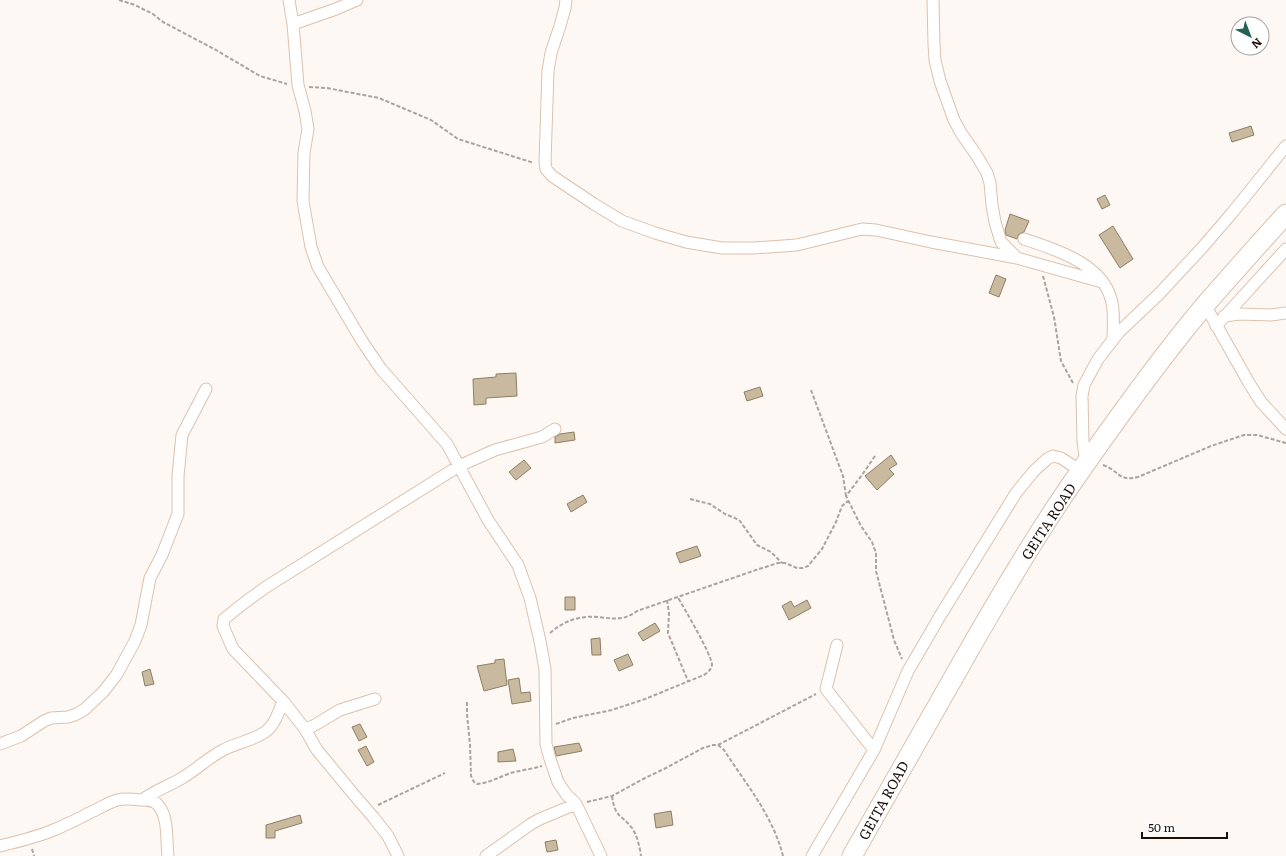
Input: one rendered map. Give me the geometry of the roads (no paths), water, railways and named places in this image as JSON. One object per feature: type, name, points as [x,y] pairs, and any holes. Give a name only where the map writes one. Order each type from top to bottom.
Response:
[{"type":"highway","name":"GEITA ROAD","points":[[852,856],[991,611],[1026,554],[1083,468],[1152,372],[1205,305],[1286,214]]},
{"type":"street","points":[[288,0],[293,24],[298,86],[308,129],[304,153],[303,201],[311,247],[318,267],[362,341],[381,369],[447,444],[488,520],[518,565],[530,598],[545,669],[546,744],[551,763],[558,782],[566,794],[576,804],[601,856]]},
{"type":"street","points":[[293,24],[357,0]]},
{"type":"street","points":[[566,0],[566,8],[551,53],[548,71],[546,169],[552,176],[622,221],[654,233],[686,242],[722,248],[754,248],[797,245],[862,229],[876,230],[1017,258],[1102,282]]},
{"type":"street","points":[[933,0],[935,60],[940,81],[954,120],[987,173],[990,183],[995,222],[1001,242],[1017,258]]},
{"type":"street","points":[[812,856],[874,750],[908,671],[940,616],[1016,494],[1034,471],[1047,459],[1053,456],[1083,468],[1082,396],[1084,385],[1098,359],[1113,339],[1159,294],[1201,249],[1286,146]]},
{"type":"street","points":[[1024,239],[1050,247],[1079,261],[1094,272],[1109,292],[1112,301],[1113,339]]},
{"type":"street","points":[[1216,326],[1286,249]]},
{"type":"street","points":[[1205,305],[1261,402],[1286,429]]},
{"type":"street","points":[[1224,316],[1240,314],[1271,315],[1286,313]]},
{"type":"street","points":[[0,744],[21,736],[44,720],[68,717],[86,709],[104,691],[117,674],[135,641],[141,625],[150,578],[162,555],[178,514],[178,476],[182,434],[206,389]]},
{"type":"street","points":[[398,856],[388,836],[317,750],[305,729],[283,701],[233,649],[223,626],[224,619],[266,587],[459,466],[501,448],[542,438],[555,429]]},
{"type":"street","points":[[837,644],[826,689],[874,750]]},
{"type":"street","points":[[305,729],[340,710],[375,699]]},
{"type":"street","points":[[142,800],[153,792],[182,779],[212,756],[224,749],[265,732],[273,724],[283,701]]},
{"type":"street","points":[[0,846],[30,838],[55,829],[90,813],[103,805],[118,800],[132,798],[148,800],[157,804],[163,813],[168,856]]},
{"type":"street","points":[[486,856],[540,819],[576,804]]}]
